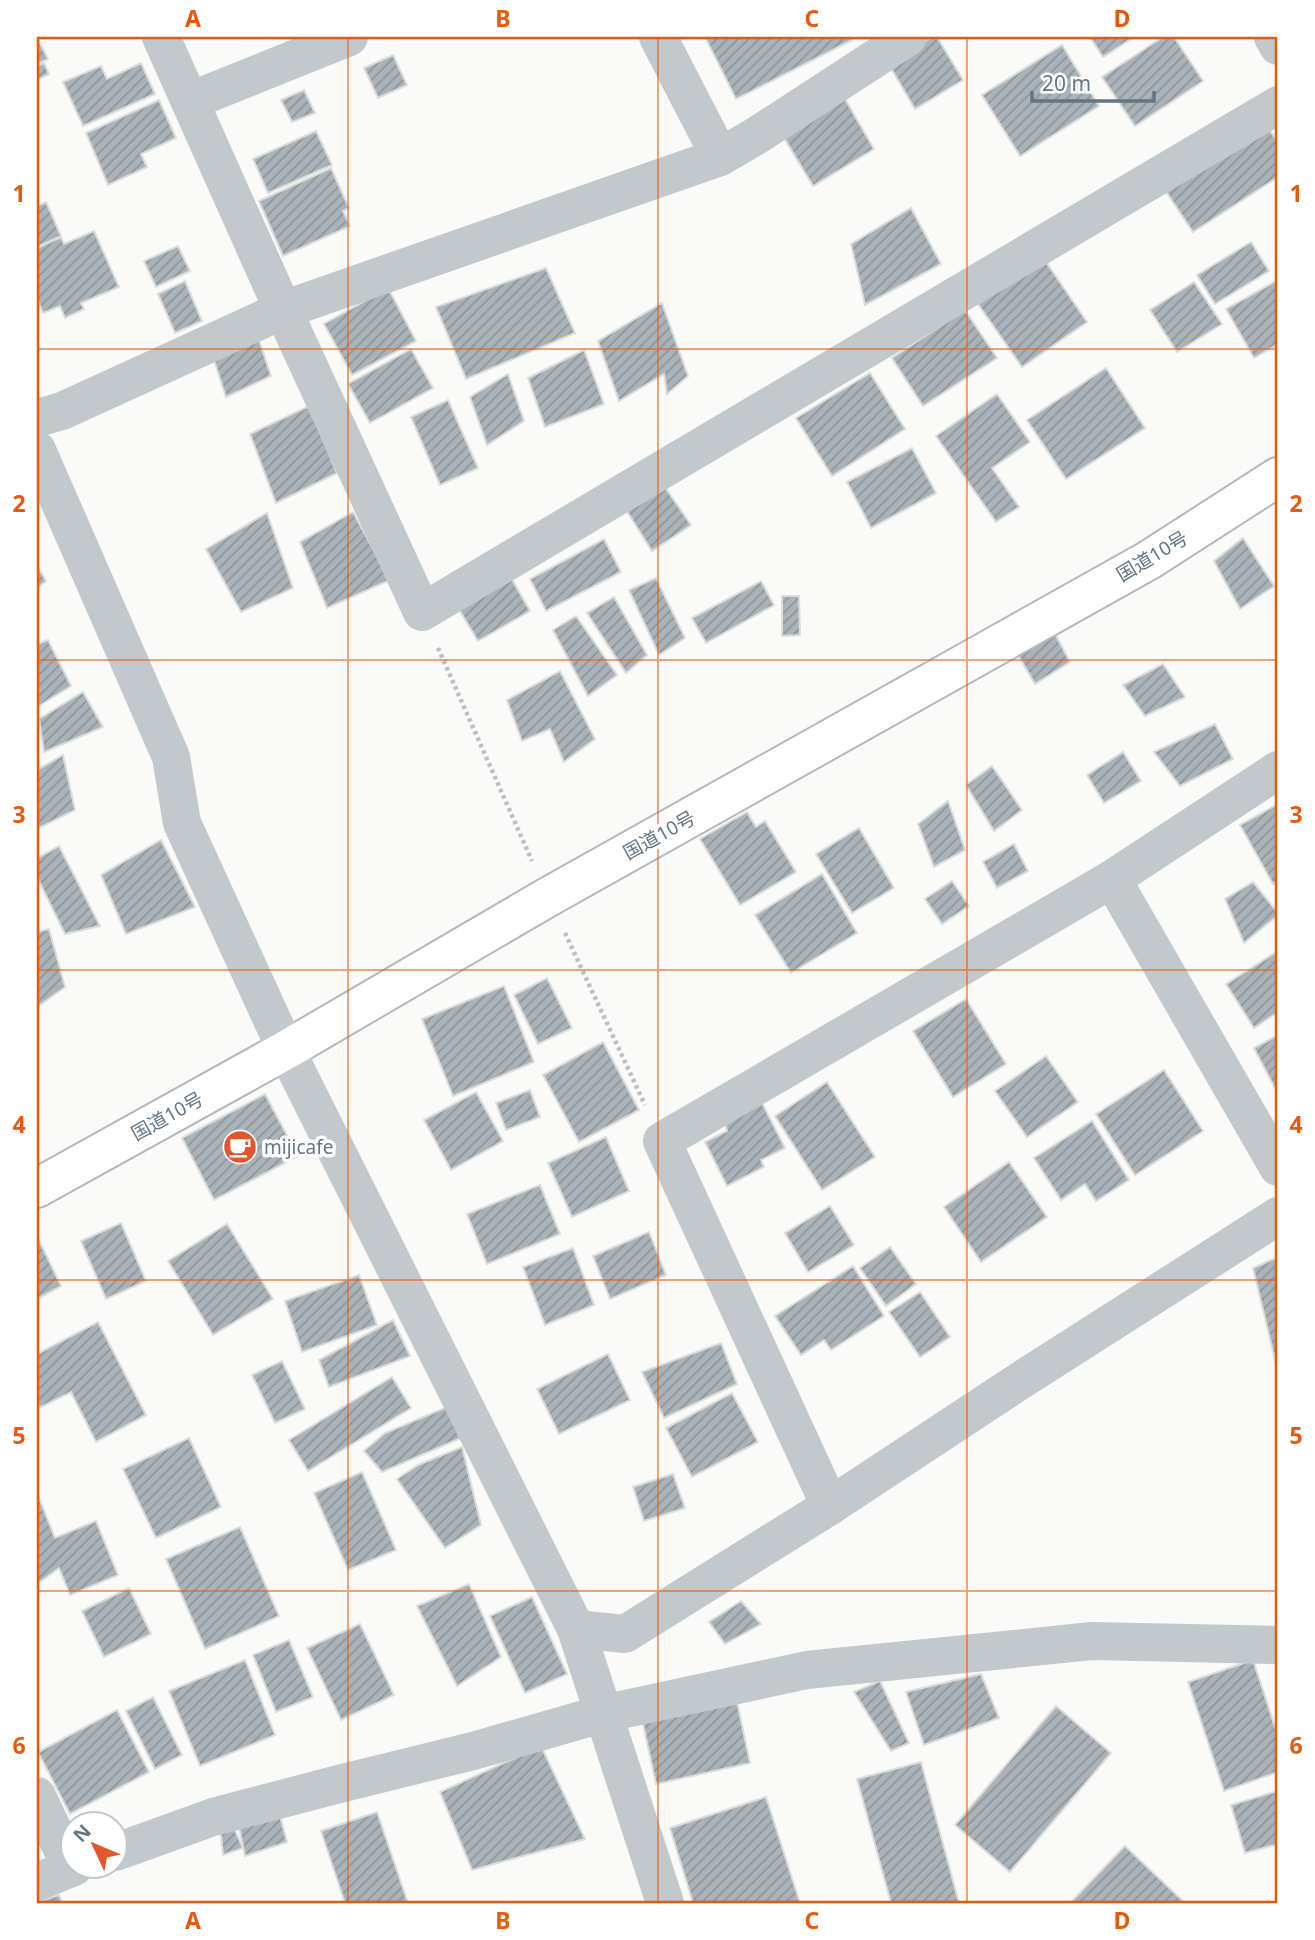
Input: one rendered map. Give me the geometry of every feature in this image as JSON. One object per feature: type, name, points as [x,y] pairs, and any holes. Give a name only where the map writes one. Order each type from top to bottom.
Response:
[{"type":"highway","name":"国道10号","points":[[37,1188],[1149,559],[1278,477]]},
{"type":"street","points":[[161,37],[422,612],[1278,105]]},
{"type":"street","points":[[190,101],[349,37]]},
{"type":"street","points":[[658,37],[720,157]]},
{"type":"street","points":[[37,418],[62,411],[283,310],[720,157],[908,37]]},
{"type":"street","points":[[1273,37],[1278,46]]},
{"type":"street","points":[[37,450],[171,757],[182,823],[286,1049],[576,1629],[665,1903]]},
{"type":"street","points":[[830,1506],[662,1141],[1112,879],[1278,770]]},
{"type":"street","points":[[1112,879],[1278,1167]]},
{"type":"street","points":[[576,1629],[625,1634],[830,1506],[1278,1216]]},
{"type":"street","points":[[130,1847],[213,1817],[472,1751],[602,1714],[807,1670],[1092,1641],[1278,1645]]},
{"type":"street","points":[[37,1796],[60,1841]]},
{"type":"street","points":[[37,1882],[60,1872]]},
{"type":"path","points":[[422,612],[548,897],[662,1141]]},
{"type":"building","points":[[37,37],[48,59],[37,64]]},
{"type":"building","points":[[850,37],[852,40],[736,99],[706,39]]},
{"type":"building","points":[[932,37],[937,37],[963,80],[915,109],[888,63]]},
{"type":"building","points":[[1090,37],[1134,37],[1103,57]]},
{"type":"building","points":[[1163,37],[1174,37],[1203,81],[1135,126],[1102,77]]},
{"type":"building","points":[[1062,45],[1099,106],[1020,156],[982,95]]},
{"type":"building","points":[[393,55],[407,85],[378,98],[364,68]]},
{"type":"building","points":[[44,63],[49,74],[37,80],[37,66]]},
{"type":"building","points":[[141,63],[155,94],[83,126],[63,82],[101,66],[107,79]]},
{"type":"building","points":[[304,90],[315,113],[292,122],[281,100]]},
{"type":"building","points":[[845,99],[874,149],[813,186],[783,136]]},
{"type":"building","points":[[159,100],[176,138],[141,154],[147,167],[108,185],[86,133]]},
{"type":"building","points":[[1264,121],[1278,143],[1278,177],[1193,232],[1163,187]]},
{"type":"building","points":[[316,131],[332,165],[268,193],[253,159]]},
{"type":"building","points":[[331,168],[349,208],[343,211],[350,226],[283,256],[259,201]]},
{"type":"building","points":[[46,202],[61,236],[37,247],[37,206]]},
{"type":"building","points":[[911,208],[941,264],[865,305],[851,244]]},
{"type":"building","points":[[94,231],[119,287],[81,303],[84,309],[65,318],[60,306],[43,313],[37,298],[37,248],[61,237],[64,244]]},
{"type":"building","points":[[1251,242],[1269,271],[1215,304],[1197,275]]},
{"type":"building","points":[[178,246],[190,271],[156,287],[144,261]]},
{"type":"building","points":[[1044,259],[1087,322],[1022,367],[978,304]]},
{"type":"building","points":[[546,268],[575,333],[466,379],[436,307]]},
{"type":"building","points":[[1278,280],[1278,344],[1254,358],[1226,309]]},
{"type":"building","points":[[185,281],[202,321],[175,333],[158,294]]},
{"type":"building","points":[[1194,282],[1222,324],[1177,352],[1150,310]]},
{"type":"building","points":[[388,288],[416,341],[352,375],[324,324]]},
{"type":"building","points":[[662,303],[688,376],[667,394],[664,374],[619,401],[598,341]]},
{"type":"building","points":[[965,310],[997,358],[923,406],[892,358]]},
{"type":"building","points":[[257,334],[271,376],[226,397],[212,354]]},
{"type":"building","points":[[411,349],[433,388],[370,423],[348,384]]},
{"type":"building","points":[[584,350],[604,404],[545,427],[528,378]]},
{"type":"building","points":[[1106,368],[1145,428],[1066,479],[1027,420]]},
{"type":"building","points":[[870,373],[905,429],[832,476],[796,418]]},
{"type":"building","points":[[508,374],[524,421],[487,445],[470,397]]},
{"type":"building","points":[[997,394],[1030,442],[992,468],[1019,507],[996,522],[936,436]]},
{"type":"building","points":[[448,400],[478,468],[440,485],[411,417]]},
{"type":"building","points":[[309,406],[337,473],[276,503],[250,434]]},
{"type":"building","points":[[912,448],[936,493],[871,528],[847,482]]},
{"type":"building","points":[[662,483],[691,525],[652,551],[623,505]]},
{"type":"building","points":[[353,512],[390,580],[327,608],[300,542]]},
{"type":"building","points":[[267,513],[293,588],[241,612],[206,549]]},
{"type":"building","points":[[1243,538],[1274,586],[1240,609],[1214,561]]},
{"type":"building","points":[[604,539],[621,572],[546,611],[530,579]]},
{"type":"building","points":[[37,565],[46,581],[37,588]]},
{"type":"building","points":[[510,576],[530,611],[478,641],[457,606]]},
{"type":"building","points":[[656,578],[685,638],[659,655],[629,590]]},
{"type":"building","points":[[761,581],[774,605],[706,643],[692,618]]},
{"type":"building","points":[[782,596],[799,596],[800,635],[782,636]]},
{"type":"building","points":[[614,597],[647,655],[626,673],[587,613]]},
{"type":"building","points":[[576,616],[617,675],[588,696],[553,630]]},
{"type":"building","points":[[1053,630],[1070,662],[1035,684],[1014,648]]},
{"type":"building","points":[[48,640],[71,686],[37,707],[37,644]]},
{"type":"building","points":[[1163,664],[1185,697],[1145,716],[1123,685]]},
{"type":"building","points":[[560,671],[595,739],[564,762],[550,729],[522,741],[507,700]]},
{"type":"building","points":[[83,692],[103,727],[44,752],[39,719]]},
{"type":"building","points":[[1215,724],[1233,759],[1180,786],[1154,752]]},
{"type":"building","points":[[1123,752],[1141,781],[1104,803],[1087,775]]},
{"type":"building","points":[[63,755],[75,810],[37,829],[37,770]]},
{"type":"building","points":[[992,766],[1022,810],[994,831],[966,785]]},
{"type":"building","points":[[948,801],[965,850],[934,867],[918,824]]},
{"type":"building","points":[[1278,804],[1278,881],[1273,884],[1240,825]]},
{"type":"building","points":[[747,812],[756,827],[765,821],[796,872],[740,905],[700,839]]},
{"type":"building","points":[[859,828],[894,888],[852,913],[816,854]]},
{"type":"building","points":[[161,840],[195,907],[126,934],[101,875]]},
{"type":"building","points":[[1014,844],[1028,871],[997,888],[983,862]]},
{"type":"building","points":[[59,846],[100,926],[65,934],[37,877],[37,858]]},
{"type":"building","points":[[822,874],[857,933],[791,973],[755,915]]},
{"type":"building","points":[[952,881],[969,906],[942,924],[925,899]]},
{"type":"building","points":[[1253,882],[1278,915],[1244,943],[1225,899]]},
{"type":"building","points":[[49,929],[65,987],[37,1007],[37,932]]},
{"type":"building","points":[[1278,951],[1278,1012],[1254,1028],[1226,984]]},
{"type":"building","points":[[547,978],[572,1028],[538,1044],[514,995]]},
{"type":"building","points":[[504,986],[534,1062],[453,1096],[422,1019]]},
{"type":"building","points":[[966,999],[1006,1064],[953,1097],[913,1031]]},
{"type":"building","points":[[1278,1035],[1278,1094],[1254,1048]]},
{"type":"building","points":[[603,1042],[639,1110],[579,1142],[543,1075]]},
{"type":"building","points":[[1046,1056],[1078,1102],[1027,1137],[995,1091]]},
{"type":"building","points":[[1164,1070],[1203,1131],[1135,1175],[1096,1114]]},
{"type":"building","points":[[827,1082],[875,1157],[822,1190],[775,1116]]},
{"type":"building","points":[[530,1090],[540,1117],[506,1130],[496,1103]]},
{"type":"building","points":[[476,1092],[503,1141],[451,1170],[424,1120]]},
{"type":"building","name":"mijicafe","points":[[265,1094],[298,1156],[214,1200],[182,1138]]},
{"type":"building","points":[[760,1099],[785,1148],[761,1160],[764,1167],[727,1186],[705,1142],[727,1131],[724,1117]]},
{"type":"building","points":[[1092,1121],[1129,1180],[1096,1201],[1085,1184],[1061,1200],[1034,1158]]},
{"type":"building","points":[[606,1137],[629,1191],[572,1217],[548,1163]]},
{"type":"building","points":[[1009,1162],[1047,1217],[981,1262],[944,1207]]},
{"type":"building","points":[[540,1185],[560,1234],[487,1264],[467,1214]]},
{"type":"building","points":[[830,1206],[854,1245],[808,1272],[785,1233]]},
{"type":"building","points":[[121,1223],[146,1281],[106,1299],[81,1241]]},
{"type":"building","points":[[227,1224],[273,1299],[213,1335],[168,1261]]},
{"type":"building","points":[[649,1232],[666,1275],[610,1299],[593,1256]]},
{"type":"building","points":[[37,1236],[61,1286],[37,1299]]},
{"type":"building","points":[[890,1247],[916,1284],[886,1306],[860,1268]]},
{"type":"building","points":[[573,1248],[594,1305],[545,1325],[523,1267]]},
{"type":"building","points":[[1278,1257],[1278,1363],[1276,1364],[1253,1268]]},
{"type":"building","points":[[853,1266],[884,1316],[831,1350],[824,1340],[801,1355],[775,1316]]},
{"type":"building","points":[[359,1275],[377,1325],[302,1352],[285,1301]]},
{"type":"building","points":[[920,1292],[950,1337],[920,1357],[889,1312]]},
{"type":"building","points":[[393,1320],[410,1356],[329,1387],[319,1360]]},
{"type":"building","points":[[98,1322],[146,1415],[96,1442],[71,1392],[37,1409],[37,1354]]},
{"type":"building","points":[[721,1343],[737,1384],[664,1418],[642,1372]]},
{"type":"building","points":[[608,1354],[630,1400],[559,1434],[537,1389]]},
{"type":"building","points":[[282,1361],[305,1409],[275,1423],[252,1375]]},
{"type":"building","points":[[392,1377],[411,1408],[308,1471],[289,1440]]},
{"type":"building","points":[[732,1393],[758,1442],[692,1477],[666,1428]]},
{"type":"building","points":[[447,1407],[461,1438],[382,1472],[364,1451],[385,1433]]},
{"type":"building","points":[[189,1438],[221,1507],[156,1538],[123,1469]]},
{"type":"building","points":[[462,1447],[481,1525],[445,1548],[397,1479],[418,1465]]},
{"type":"building","points":[[362,1472],[396,1550],[348,1570],[314,1493]]},
{"type":"building","points":[[673,1474],[685,1508],[644,1521],[633,1487]]},
{"type":"building","points":[[37,1493],[55,1538],[96,1521],[118,1575],[70,1595],[59,1568],[37,1584]]},
{"type":"building","points":[[240,1527],[279,1616],[205,1649],[166,1559]]},
{"type":"building","points":[[469,1584],[501,1657],[457,1686],[417,1606]]},
{"type":"building","points":[[129,1588],[151,1634],[104,1657],[82,1611]]},
{"type":"building","points":[[532,1597],[567,1674],[525,1693],[490,1616]]},
{"type":"building","points":[[741,1601],[761,1624],[725,1644],[709,1622]]},
{"type":"building","points":[[360,1624],[394,1695],[341,1720],[307,1648]]},
{"type":"building","points":[[289,1640],[313,1697],[276,1712],[253,1655]]},
{"type":"building","points":[[245,1660],[275,1735],[200,1766],[169,1691]]},
{"type":"building","points":[[1253,1660],[1278,1736],[1278,1772],[1224,1791],[1188,1682]]},
{"type":"building","points":[[981,1674],[999,1718],[924,1745],[906,1692]]},
{"type":"building","points":[[880,1681],[909,1743],[891,1751],[854,1692]]},
{"type":"building","points":[[153,1697],[182,1755],[155,1769],[126,1711]]},
{"type":"building","points":[[736,1697],[750,1763],[656,1784],[642,1719]]},
{"type":"building","points":[[1056,1706],[1111,1753],[1010,1872],[955,1825]]},
{"type":"building","points":[[117,1710],[149,1772],[76,1811],[68,1811],[38,1752]]},
{"type":"building","points":[[541,1746],[585,1839],[472,1870],[440,1792]]},
{"type":"building","points":[[921,1762],[959,1903],[891,1903],[857,1779]]},
{"type":"building","points":[[1278,1791],[1278,1844],[1245,1853],[1231,1805]]},
{"type":"building","points":[[766,1797],[800,1903],[693,1903],[670,1828]]},
{"type":"building","points":[[279,1812],[287,1842],[245,1856],[238,1822]]},
{"type":"building","points":[[377,1812],[408,1903],[345,1903],[321,1831]]},
{"type":"building","points":[[232,1824],[243,1848],[223,1855],[220,1827]]},
{"type":"building","points":[[1125,1846],[1185,1903],[1070,1903]]},
{"type":"building","points":[[59,1895],[62,1903],[37,1903],[37,1902]]},
{"type":"place","name":"mijicafe","points":[[240,1147]]}]
